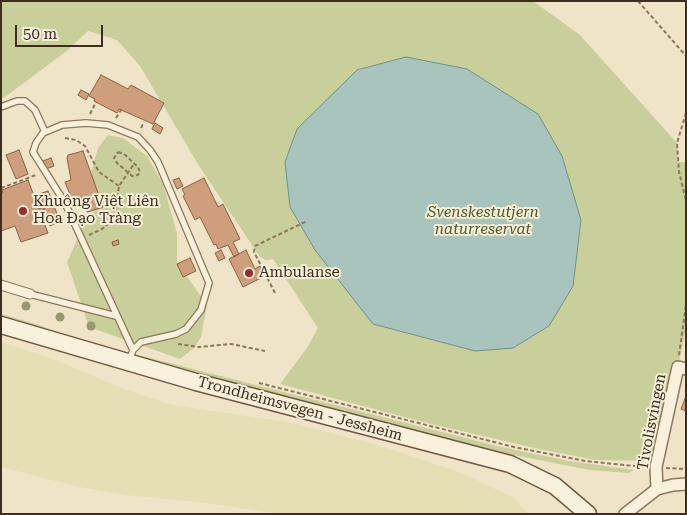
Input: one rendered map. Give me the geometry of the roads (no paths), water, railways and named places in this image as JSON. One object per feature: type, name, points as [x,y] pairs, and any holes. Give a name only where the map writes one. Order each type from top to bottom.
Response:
[{"type":"main road","name":"Trondheimsvegen - Jessheim","points":[[1,325],[130,356],[510,464],[555,486],[588,514]]},
{"type":"street","points":[[1,285],[30,294]]},
{"type":"street","name":"Tivolisvingen","points":[[657,489],[656,467],[682,368]]},
{"type":"street","points":[[625,514],[657,489],[686,484]]},
{"type":"lane","points":[[1,107],[16,100],[25,101],[36,110],[45,132]]},
{"type":"lane","points":[[86,123],[108,125],[138,138],[150,150],[158,162],[204,268],[209,284],[201,310],[186,330],[141,342],[130,356],[116,316],[66,203],[44,172],[33,152],[36,143],[45,132],[62,125],[86,123]]},
{"type":"lane","points":[[30,294],[116,316]]},
{"type":"water","points":[[406,57],[467,69],[538,114],[562,156],[581,220],[573,286],[549,326],[513,348],[475,351],[373,324],[315,250],[290,207],[285,162],[297,129],[357,70]]},
{"type":"place","name":"Khuông Việt Liên Hoa Đạo Tràng","points":[[23,211]]},
{"type":"place","name":"Ambulanse","points":[[249,273]]},
{"type":"park label","name":"Svenskestutjern naturreservat","points":[[483,222]]}]
